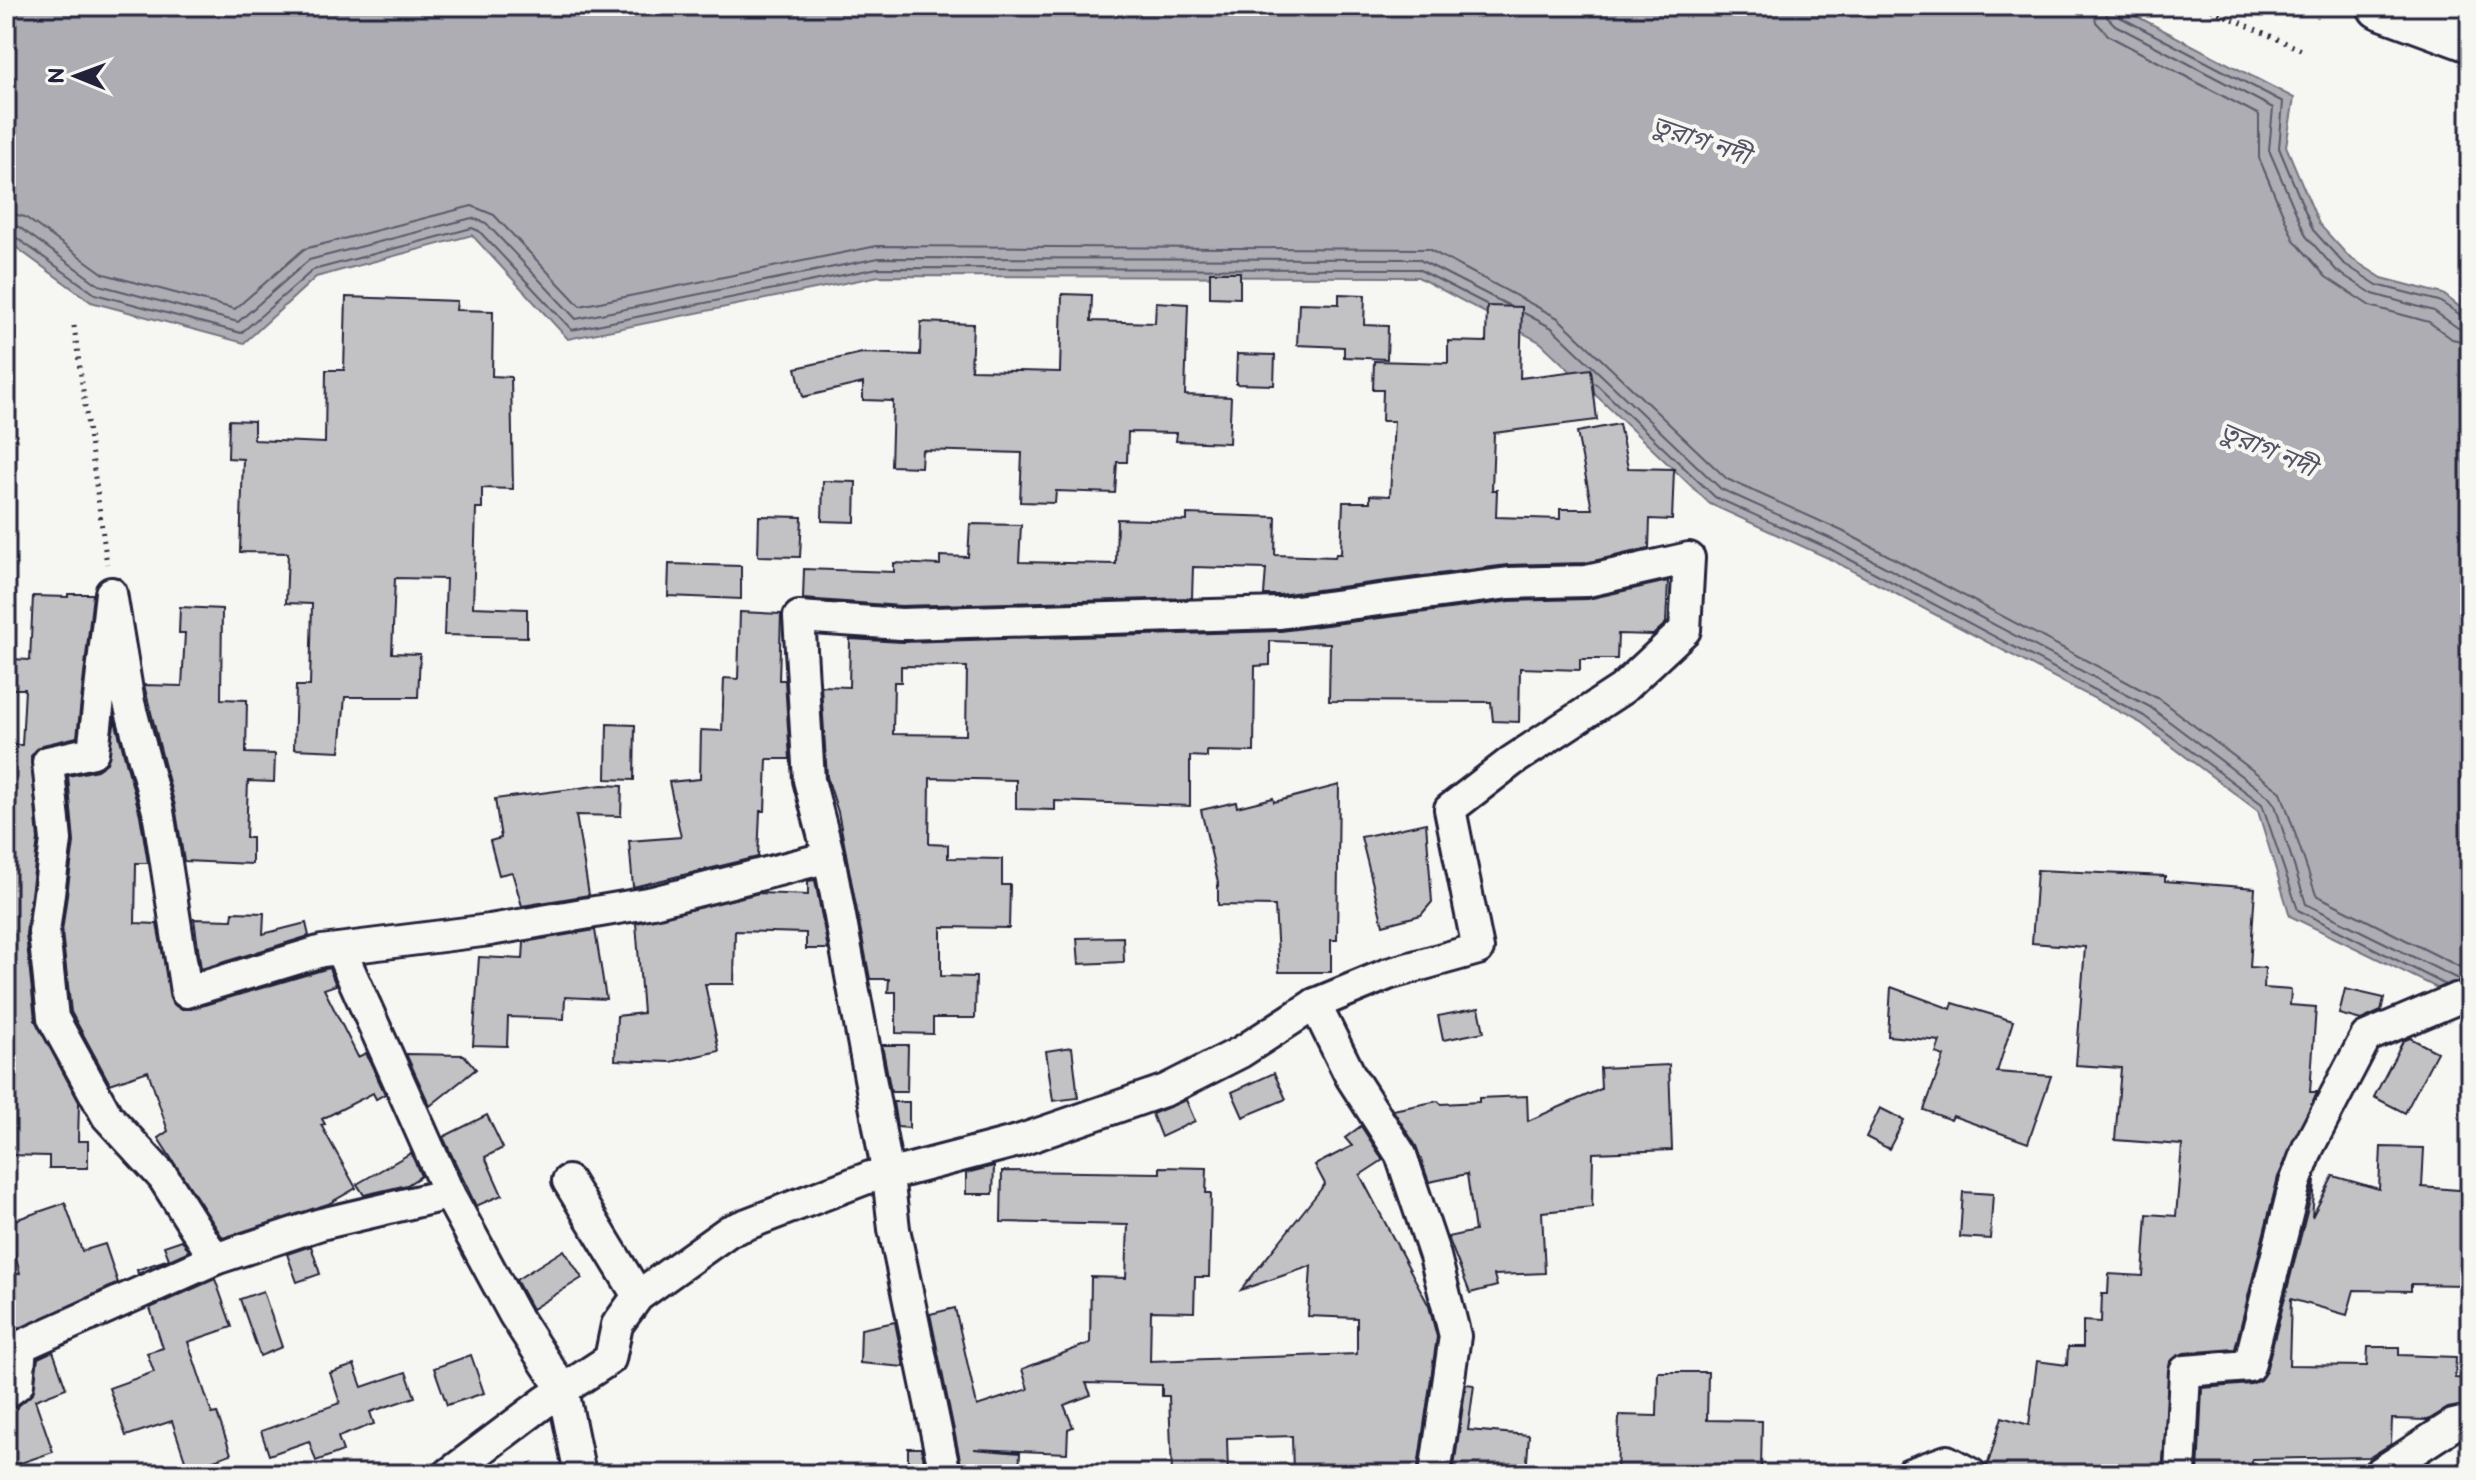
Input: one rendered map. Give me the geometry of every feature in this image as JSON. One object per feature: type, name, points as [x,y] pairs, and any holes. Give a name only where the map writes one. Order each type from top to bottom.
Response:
[{"type":"highway","points":[[2380,6],[2470,39]]},
{"type":"street","points":[[449,1474],[610,1359],[617,1325],[638,1296],[729,1231],[870,1177],[888,1175],[1018,1141],[1166,1090],[1241,1052],[1315,1004],[1388,974],[1478,949],[1450,809],[1512,761],[1622,689],[1685,630],[1689,558],[1587,581],[1509,583],[1280,613],[901,624],[799,617],[809,780],[829,857],[888,1175],[894,1229],[945,1474]]},
{"type":"street","points":[[111,593],[129,703],[158,811],[186,992],[340,949],[490,930],[653,902],[829,857]]},
{"type":"street","points":[[111,593],[93,752],[48,762],[56,840],[44,932],[53,1018],[107,1116],[163,1177],[215,1259]]},
{"type":"street","points":[[340,949],[449,1194],[514,1314],[563,1390],[580,1474]]},
{"type":"street","points":[[2180,1474],[2185,1371],[2249,1366],[2299,1171],[2366,1037],[2456,999]]},
{"type":"street","points":[[1315,1004],[1351,1077],[1401,1155],[1449,1309],[1455,1336],[1435,1474]]},
{"type":"street","points":[[568,1181],[638,1296]]},
{"type":"street","points":[[6,1393],[18,1384],[21,1346],[215,1259],[321,1224],[449,1194]]},
{"type":"street","points":[[2378,1474],[2420,1462],[2453,1425],[2470,1421]]},
{"type":"street","points":[[1910,1474],[1947,1461],[1971,1474]]},
{"type":"path","points":[[2204,6],[2304,51]]},
{"type":"path","points":[[74,326],[111,593]]},
{"type":"water","name":"তুরাগ নদী","points":[[6,6],[2117,6],[2294,98],[2286,146],[2319,224],[2349,257],[2382,278],[2443,294],[2470,315],[2470,1004],[2290,916],[2258,811],[2141,723],[1828,558],[1710,504],[1540,342],[1418,277],[879,276],[568,339],[472,235],[316,277],[244,343],[91,302],[6,240]]},
{"type":"building","points":[[1210,272],[1240,272],[1240,298],[1210,297]]},
{"type":"building","points":[[1062,294],[1092,295],[1091,321],[1155,323],[1156,302],[1188,304],[1185,395],[1231,397],[1229,443],[1176,441],[1177,433],[1128,432],[1127,462],[1117,462],[1115,493],[1056,491],[1055,503],[1020,502],[1022,453],[922,450],[921,467],[891,466],[893,401],[863,400],[863,383],[803,397],[796,368],[862,353],[920,355],[921,322],[973,324],[971,370],[1060,372]]},
{"type":"building","points":[[1339,294],[1365,295],[1364,325],[1388,326],[1387,359],[1344,357],[1344,347],[1297,345],[1299,303],[1339,304]]},
{"type":"building","points":[[346,297],[457,301],[456,310],[493,311],[492,376],[511,377],[513,489],[482,488],[482,508],[476,508],[473,607],[527,609],[527,637],[444,635],[446,579],[395,578],[392,653],[420,654],[418,697],[345,697],[340,751],[294,749],[296,686],[310,686],[312,604],[286,603],[288,553],[240,552],[243,459],[228,458],[229,420],[254,421],[254,440],[325,443],[326,370],[344,370]]},
{"type":"building","points":[[1487,306],[1522,307],[1520,378],[1591,369],[1597,420],[1494,433],[1492,490],[1497,490],[1496,517],[1560,519],[1560,509],[1592,509],[1577,432],[1619,424],[1628,468],[1674,469],[1672,520],[1650,519],[1649,548],[1585,563],[1507,565],[1279,595],[1264,595],[1266,569],[1193,567],[1192,598],[901,606],[803,599],[804,569],[894,572],[894,563],[940,565],[940,556],[968,557],[970,524],[1021,525],[1019,562],[1116,564],[1117,519],[1187,521],[1187,514],[1276,517],[1275,555],[1335,557],[1341,554],[1343,502],[1370,502],[1370,495],[1390,496],[1394,421],[1382,421],[1383,390],[1373,390],[1374,361],[1448,363],[1448,341],[1486,342]]},
{"type":"building","points":[[1237,354],[1275,355],[1274,385],[1236,384]]},
{"type":"building","points":[[823,481],[856,482],[855,522],[822,521]]},
{"type":"building","points":[[759,516],[802,517],[800,557],[758,556]]},
{"type":"building","points":[[669,564],[741,566],[741,599],[668,596]]},
{"type":"building","points":[[1668,581],[1666,623],[1653,635],[1618,634],[1617,659],[1580,659],[1580,670],[1520,668],[1519,722],[1493,721],[1491,702],[1329,701],[1330,643],[1270,641],[1270,665],[1255,666],[1254,752],[1207,751],[1207,757],[1190,756],[1190,806],[1055,801],[1055,810],[1016,809],[1016,780],[930,778],[929,844],[948,845],[948,858],[1002,859],[1002,885],[1010,885],[1009,928],[941,927],[941,976],[976,977],[975,1018],[933,1018],[933,1034],[896,1033],[896,992],[888,992],[889,979],[870,979],[838,812],[827,777],[821,686],[849,687],[850,639],[902,642],[1281,631],[1510,601],[1588,599]],"holes":[[[901,666],[967,667],[966,735],[893,734],[894,682],[901,682]]]},
{"type":"building","points":[[68,594],[93,594],[77,737],[43,745],[31,756],[38,840],[26,934],[35,1020],[79,1102],[78,1141],[88,1141],[88,1168],[49,1168],[49,1156],[6,1155],[10,943],[6,943],[6,745],[22,745],[25,689],[11,689],[11,659],[30,660],[33,596],[68,597]]},
{"type":"building","points":[[180,607],[222,609],[221,699],[247,700],[246,753],[275,754],[274,782],[248,781],[246,838],[252,838],[252,864],[184,861],[175,806],[144,685],[182,686],[185,633],[179,633]]},
{"type":"building","points":[[740,612],[781,614],[779,680],[785,680],[790,759],[767,759],[765,811],[760,811],[758,857],[633,887],[629,841],[681,837],[669,782],[700,779],[701,730],[722,731],[724,678],[738,679]]},
{"type":"building","points":[[115,720],[140,815],[148,863],[136,863],[135,923],[157,924],[172,1003],[180,1009],[191,1009],[329,968],[336,985],[324,989],[358,1057],[366,1053],[385,1094],[376,1099],[373,1093],[322,1119],[325,1124],[321,1125],[356,1188],[328,1204],[223,1238],[158,1138],[168,1131],[148,1071],[110,1084],[71,1012],[62,932],[74,842],[68,776],[97,770],[107,763]]},
{"type":"building","points":[[607,724],[635,725],[634,780],[606,779]]},
{"type":"building","points":[[602,785],[622,786],[621,816],[576,815],[589,895],[522,906],[512,872],[499,875],[490,841],[501,838],[495,799]]},
{"type":"building","points":[[1339,785],[1337,940],[1331,940],[1331,972],[1279,972],[1275,906],[1218,905],[1218,882],[1201,810],[1236,802],[1237,807],[1273,798],[1274,802]]},
{"type":"building","points":[[1426,823],[1432,902],[1421,915],[1383,925],[1361,837]]},
{"type":"building","points":[[2037,870],[2165,876],[2165,881],[2255,888],[2250,967],[2265,968],[2264,988],[2291,990],[2290,1005],[2316,1007],[2310,1092],[2317,1092],[2278,1177],[2235,1349],[2184,1353],[2170,1361],[2162,1474],[1989,1474],[1987,1467],[2002,1417],[2029,1425],[2037,1361],[2067,1365],[2068,1347],[2083,1347],[2083,1321],[2101,1322],[2102,1294],[2108,1294],[2109,1274],[2143,1276],[2147,1214],[2176,1216],[2182,1145],[2115,1140],[2121,1068],[2076,1065],[2085,947],[2032,943]]},
{"type":"building","points":[[815,880],[828,949],[806,949],[806,933],[735,931],[734,984],[705,984],[719,1051],[671,1062],[615,1060],[617,1016],[643,1013],[636,923],[759,893],[808,895],[808,881]]},
{"type":"building","points":[[233,912],[264,913],[263,934],[306,923],[309,936],[201,969],[194,919],[232,920]]},
{"type":"building","points":[[595,930],[606,999],[565,997],[564,1019],[508,1017],[507,1046],[473,1045],[479,957],[523,959],[524,942]]},
{"type":"building","points":[[1123,937],[1124,962],[1079,964],[1077,938]]},
{"type":"building","points":[[1891,987],[1951,1009],[1953,1003],[2013,1021],[1997,1072],[2051,1076],[2028,1143],[1953,1116],[1951,1120],[1924,1110],[1944,1056],[1936,1053],[1940,1041],[1888,1036]]},
{"type":"building","points":[[2345,989],[2384,998],[2381,1011],[2361,1020],[2339,1014]]},
{"type":"building","points":[[1479,1008],[1484,1032],[1443,1040],[1438,1016]]},
{"type":"building","points":[[2410,1038],[2437,1052],[2405,1113],[2374,1097],[2403,1041]]},
{"type":"building","points":[[882,1045],[908,1045],[907,1092],[891,1092]]},
{"type":"building","points":[[1072,1047],[1078,1098],[1053,1101],[1046,1051]]},
{"type":"building","points":[[406,1054],[464,1055],[476,1069],[430,1106]]},
{"type":"building","points":[[1669,1065],[1672,1150],[1593,1153],[1592,1207],[1542,1212],[1545,1273],[1494,1275],[1497,1286],[1470,1293],[1448,1237],[1475,1231],[1467,1174],[1429,1182],[1416,1146],[1393,1110],[1438,1101],[1441,1104],[1479,1102],[1479,1098],[1527,1096],[1528,1121],[1601,1089],[1600,1068]]},
{"type":"building","points":[[1274,1073],[1286,1099],[1243,1117],[1232,1092]]},
{"type":"building","points":[[1186,1100],[1195,1121],[1161,1137],[1152,1114]]},
{"type":"building","points":[[893,1102],[909,1102],[909,1128],[897,1127]]},
{"type":"building","points":[[1880,1108],[1904,1120],[1889,1149],[1866,1137]]},
{"type":"building","points":[[487,1115],[503,1148],[485,1157],[502,1195],[476,1206],[443,1137]]},
{"type":"building","points":[[1361,1126],[1383,1160],[1360,1175],[1429,1306],[1437,1337],[1417,1474],[1293,1474],[1292,1436],[1227,1438],[1228,1474],[1172,1474],[1169,1396],[1162,1396],[1162,1385],[1086,1383],[1091,1395],[1064,1405],[1073,1427],[1068,1429],[1067,1453],[974,1449],[1020,1453],[1019,1474],[963,1474],[930,1314],[955,1308],[977,1406],[1028,1389],[1022,1369],[1090,1343],[1091,1277],[1126,1278],[1128,1225],[1001,1222],[1002,1171],[1160,1173],[1160,1167],[1207,1168],[1206,1193],[1211,1193],[1209,1277],[1195,1277],[1194,1312],[1151,1311],[1150,1361],[1357,1354],[1357,1318],[1308,1316],[1311,1266],[1241,1290],[1325,1184],[1315,1165],[1352,1146],[1345,1138]]},
{"type":"building","points":[[2381,1147],[2424,1148],[2422,1187],[2470,1191],[2465,1285],[2411,1284],[2411,1291],[2354,1290],[2347,1315],[2291,1299],[2289,1365],[2367,1366],[2368,1347],[2399,1347],[2399,1355],[2456,1357],[2455,1378],[2470,1379],[2470,1404],[2448,1408],[2428,1420],[2392,1419],[2391,1444],[2370,1457],[2252,1459],[2252,1474],[2198,1474],[2202,1388],[2251,1384],[2260,1380],[2266,1371],[2315,1181],[2312,1217],[2333,1176],[2379,1189]]},
{"type":"building","points":[[411,1153],[421,1176],[407,1185],[364,1195],[357,1184]]},
{"type":"building","points":[[994,1166],[993,1194],[966,1194],[966,1173]]},
{"type":"building","points":[[1963,1192],[1993,1194],[1990,1239],[1960,1237]]},
{"type":"building","points":[[65,1203],[82,1251],[105,1244],[118,1283],[6,1336],[6,1278],[20,1273],[6,1223]]},
{"type":"building","points":[[182,1240],[189,1251],[138,1274],[137,1270],[169,1259],[164,1246]]},
{"type":"building","points":[[311,1246],[320,1274],[297,1282],[287,1254]]},
{"type":"building","points":[[564,1250],[582,1278],[532,1309],[516,1280]]},
{"type":"building","points":[[215,1279],[232,1327],[188,1342],[212,1414],[217,1413],[231,1454],[188,1469],[172,1421],[126,1436],[109,1388],[154,1372],[147,1353],[163,1348],[150,1308]]},
{"type":"building","points":[[263,1291],[282,1347],[260,1356],[240,1299]]},
{"type":"building","points":[[895,1322],[904,1367],[860,1363],[861,1329]]},
{"type":"building","points":[[53,1351],[66,1388],[35,1400],[53,1452],[6,1468],[6,1411],[17,1407],[33,1393],[38,1358]]},
{"type":"building","points":[[471,1355],[484,1393],[447,1405],[434,1368]]},
{"type":"building","points":[[354,1365],[362,1387],[406,1372],[415,1397],[370,1412],[374,1424],[338,1437],[343,1451],[316,1461],[309,1441],[269,1455],[261,1431],[340,1403],[330,1373]]},
{"type":"building","points":[[1658,1372],[1708,1372],[1707,1420],[1762,1421],[1761,1469],[1723,1469],[1725,1474],[1617,1474],[1619,1415],[1657,1416]]},
{"type":"building","points":[[1466,1384],[1474,1385],[1468,1430],[1529,1435],[1526,1474],[1453,1474]]},
{"type":"building","points":[[908,1448],[921,1448],[927,1474],[908,1474]]}]
